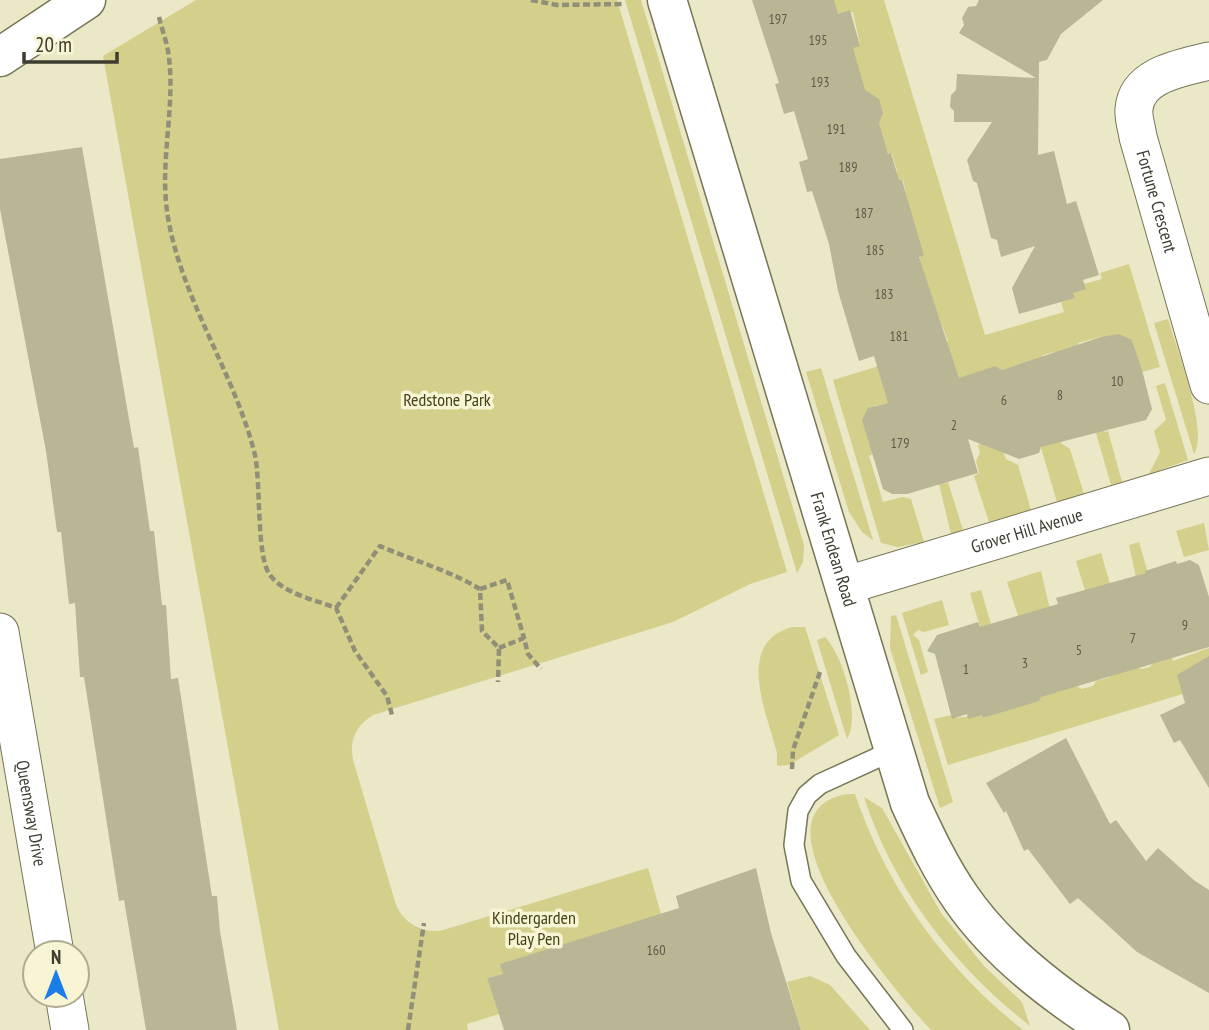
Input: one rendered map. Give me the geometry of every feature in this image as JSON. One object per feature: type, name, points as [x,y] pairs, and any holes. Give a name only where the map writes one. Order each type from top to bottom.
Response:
[{"type":"street","points":[[0,57],[86,0]]},
{"type":"street","name":"Frank Endean Road","points":[[667,0],[845,586],[892,751],[921,826],[961,899],[998,942],[1088,1024]]},
{"type":"street","name":"Fortune Crescent","points":[[1209,61],[1162,73],[1139,91],[1134,110],[1138,137],[1209,385]]},
{"type":"street","name":"Grover Hill Avenue","points":[[845,586],[1209,476]]},
{"type":"street","name":"Queensway Drive","points":[[0,632],[53,939]]},
{"type":"street","points":[[67,1009],[71,1030]]},
{"type":"lane","points":[[892,751],[820,784],[807,795],[798,811],[794,845],[801,881],[846,956],[903,1030]]},
{"type":"path","points":[[531,0],[557,5],[623,4]]},
{"type":"path","points":[[159,17],[169,58],[163,174],[167,215],[178,253],[254,455],[260,490],[264,561],[270,575],[283,587],[336,608],[355,651],[387,696],[392,715]]},
{"type":"path","points":[[336,608],[380,546],[427,567],[455,574],[480,589],[507,580],[528,654],[541,669]]},
{"type":"path","points":[[480,589],[482,631],[499,648],[498,682]]},
{"type":"path","points":[[499,648],[524,638]]},
{"type":"path","points":[[792,769],[793,750],[821,668]]},
{"type":"path","points":[[408,1030],[424,923]]},
{"type":"green space","name":"Redstone Park","points":[[196,0],[617,0],[787,572],[750,584],[673,622],[373,715],[358,729],[353,739],[353,760],[396,905],[403,917],[414,925],[426,930],[440,931],[648,868],[661,914],[501,964],[503,974],[487,978],[499,1014],[467,1024],[468,1030],[279,1030],[103,56]]},
{"type":"green space","points":[[625,0],[641,0],[804,545],[803,562],[797,573]]},
{"type":"green space","points":[[834,0],[884,0],[985,335],[1064,312],[1061,302],[1074,298],[1073,293],[1084,284],[1102,279],[1100,273],[1129,264],[1160,367],[1142,372],[1132,340],[1100,337],[1078,343],[1082,357],[1054,352],[1043,355],[1041,359],[1002,370],[995,366],[985,370],[1002,449],[1006,459],[1018,465],[1031,510],[989,522],[974,476],[979,473],[976,461],[980,453],[978,445],[985,442],[967,380],[945,483],[948,482],[963,530],[951,534],[939,484],[888,403],[874,406],[873,454],[869,456],[883,502],[903,497],[911,499],[924,542],[898,547],[881,543],[833,380],[905,358],[948,341],[917,260],[921,257],[903,180],[894,181],[897,171],[892,154],[888,154],[864,105],[856,59],[854,53],[848,49],[860,45],[853,12],[835,14]]},
{"type":"green space","points":[[1168,319],[1194,408],[1198,442],[1194,454],[1154,323]]},
{"type":"green space","points":[[821,368],[873,540],[862,532],[849,512],[806,372]]},
{"type":"green space","points":[[1165,383],[1188,460],[1149,474],[1160,452],[1154,431],[1166,420],[1156,386]]},
{"type":"green space","points":[[1101,424],[1104,432],[1108,431],[1122,482],[1111,485],[1094,426]]},
{"type":"green space","points":[[1055,425],[1061,443],[1070,449],[1084,494],[1057,502],[1041,448]]},
{"type":"green space","points":[[1204,523],[1209,550],[1184,557],[1176,531]]},
{"type":"green space","points":[[1139,542],[1173,661],[1209,648],[1209,686],[948,765],[934,719],[951,715],[955,718],[982,715],[984,718],[1005,711],[970,593],[981,590],[991,624],[1018,616],[1007,582],[1041,571],[1054,627],[1076,686],[1082,689],[1093,686],[1096,681],[1111,677],[1076,561],[1101,553],[1134,666],[1141,669],[1150,667],[1154,661],[1129,545]]},
{"type":"green space","points":[[942,600],[949,625],[924,632],[918,630],[913,635],[919,640],[928,672],[921,675],[902,613]]},
{"type":"green space","points":[[896,615],[953,802],[940,808],[890,648],[891,616]]},
{"type":"green space","points":[[792,627],[805,627],[839,735],[789,765],[777,766],[777,753],[762,700],[759,663],[764,648],[774,635]]},
{"type":"green space","points":[[825,637],[838,657],[848,686],[852,716],[847,739],[817,640]]},
{"type":"green space","points":[[855,794],[884,863],[922,924],[968,980],[1023,1030],[931,1030],[894,987],[848,925],[815,860],[810,832],[817,810],[824,803],[839,796]]},
{"type":"green space","points":[[864,797],[882,808],[941,913],[984,966],[1022,1002],[1030,1026],[976,978],[930,924],[892,864]]},
{"type":"green space","points":[[810,976],[830,985],[870,1030],[801,1030],[787,982]]},
{"type":"building","points":[[752,0],[834,0],[838,14],[850,10],[860,46],[853,48],[865,90],[879,99],[883,113],[879,123],[888,154],[891,153],[899,180],[902,180],[924,256],[919,257],[959,378],[995,366],[1002,370],[1101,337],[1119,334],[1132,340],[1142,370],[1152,409],[1146,420],[1041,447],[1039,453],[1019,459],[968,439],[978,473],[907,494],[892,494],[883,489],[862,420],[868,408],[888,403],[874,356],[859,361],[838,291],[829,244],[812,191],[807,192],[799,162],[808,159],[794,111],[784,114],[775,84],[779,83]]},
{"type":"building","points":[[979,0],[1103,0],[1061,34],[1047,60],[1039,62],[1038,155],[1054,151],[1067,204],[1076,201],[1099,275],[1083,280],[1086,289],[1073,293],[1075,298],[1019,314],[1012,288],[1035,246],[1001,257],[997,240],[991,238],[977,183],[973,181],[967,160],[992,122],[954,122],[954,111],[950,107],[951,95],[956,90],[957,74],[1036,78],[959,33],[964,25],[962,18],[968,7],[976,6]]},
{"type":"building","points":[[82,147],[134,448],[138,447],[150,531],[154,531],[162,605],[166,605],[171,679],[178,678],[212,896],[217,896],[220,931],[237,1030],[146,1030],[124,900],[119,901],[84,677],[80,677],[75,603],[69,604],[61,532],[57,532],[46,451],[0,209],[0,159]]},
{"type":"building","points":[[1190,560],[1199,565],[1209,597],[1209,647],[1041,697],[1039,701],[983,718],[982,715],[968,719],[967,714],[952,719],[935,654],[927,651],[937,635],[978,622],[980,627],[1058,604],[1056,598],[1146,573],[1145,571],[1176,561],[1177,564]]},
{"type":"building","points":[[1209,656],[1209,788],[1180,740],[1174,743],[1160,715],[1185,703],[1177,675]]},
{"type":"building","points":[[1066,738],[1110,824],[1116,820],[1146,861],[1158,848],[1209,890],[1209,993],[1137,952],[1078,898],[1070,904],[1028,849],[1024,851],[1006,811],[1004,813],[986,783]]},
{"type":"building","points":[[756,868],[771,933],[801,1030],[504,1030],[487,978],[503,974],[500,964],[679,908],[676,896]]},
{"type":"park label","name":"Kindergarden Play Pen","points":[[534,928]]}]
